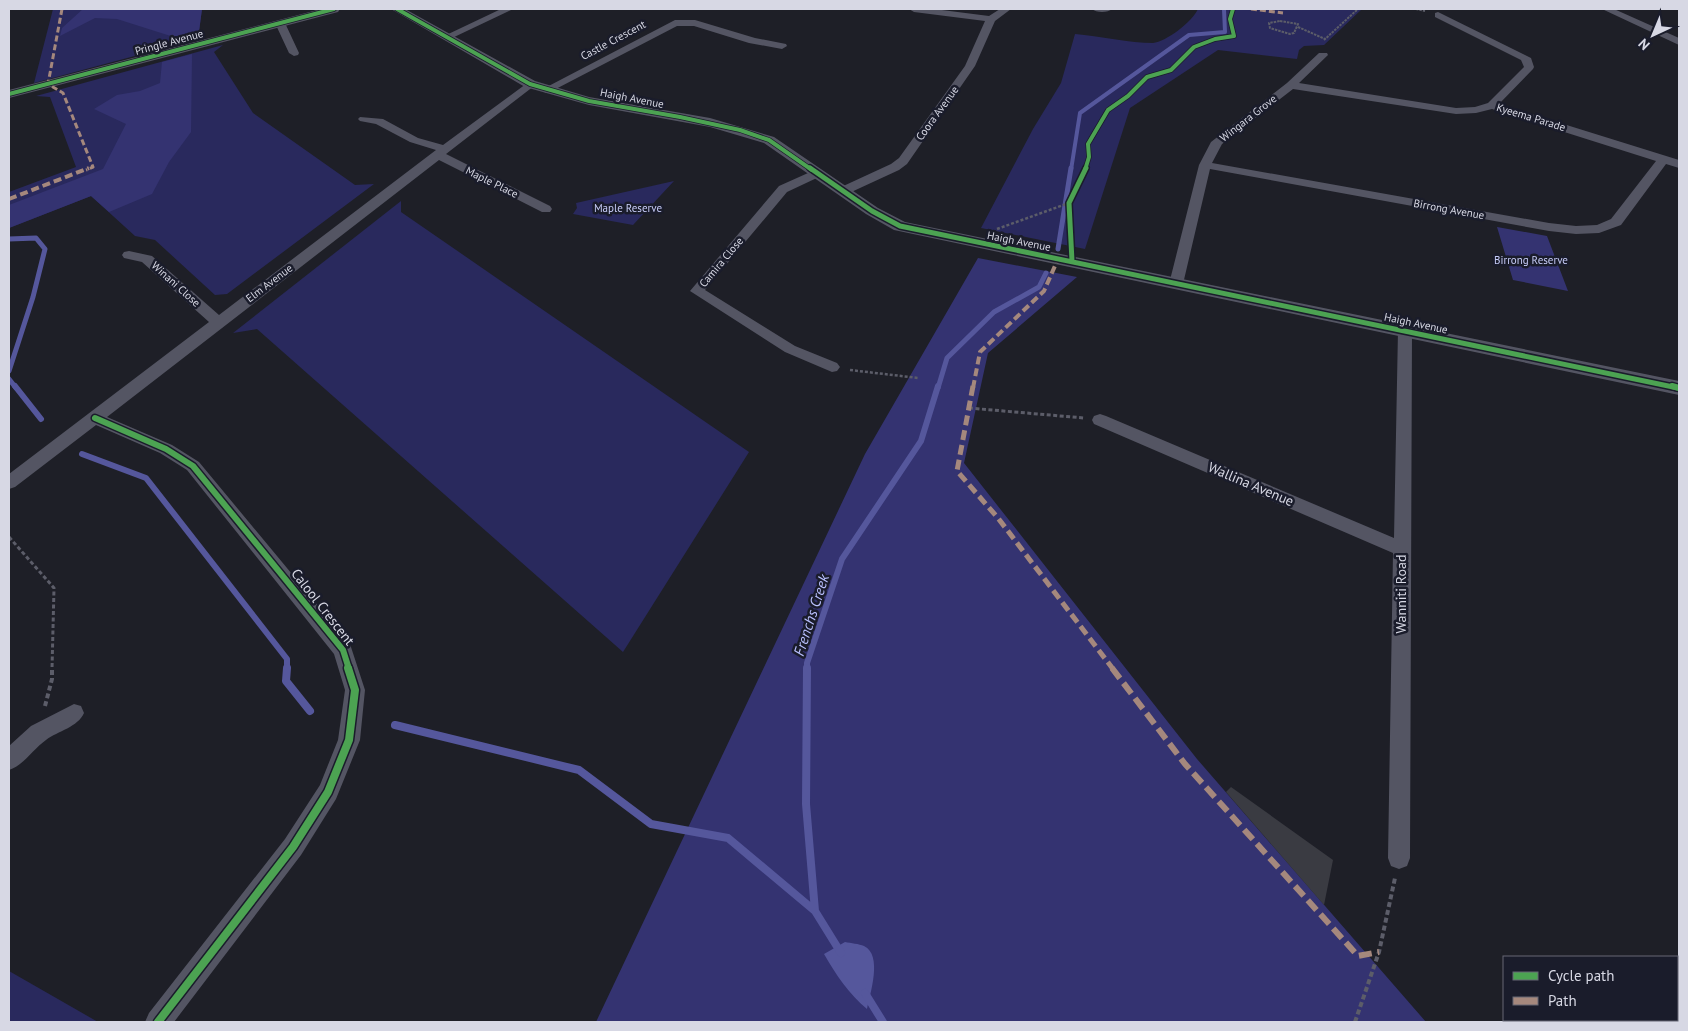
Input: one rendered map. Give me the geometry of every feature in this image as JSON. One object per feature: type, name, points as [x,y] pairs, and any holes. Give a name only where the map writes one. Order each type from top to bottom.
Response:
[{"type":"street","name":"Pringle Avenue","points":[[9,94],[334,9]]},
{"type":"street","name":"Haigh Avenue","points":[[397,9],[538,87],[581,99],[750,132],[769,140],[817,174],[889,221],[900,226],[1679,388]]},
{"type":"street","points":[[447,37],[508,9]]},
{"type":"street","points":[[914,9],[991,19],[1006,9]]},
{"type":"street","points":[[1097,9],[1107,9]]},
{"type":"street","points":[[1607,9],[1679,42]]},
{"type":"street","points":[[1438,15],[1526,58],[1529,67],[1492,105]]},
{"type":"street","name":"Coora Avenue","points":[[843,191],[896,167],[903,161],[970,66],[991,19]]},
{"type":"street","name":"Castle Crescent","points":[[538,87],[675,22],[695,23],[754,41],[782,46]]},
{"type":"street","points":[[280,23],[294,53]]},
{"type":"street","name":"Wingara Grove","points":[[1176,284],[1204,165],[1218,142],[1291,85],[1323,55]]},
{"type":"street","name":"Kyeema Parade","points":[[1291,85],[1398,104],[1456,111],[1476,110],[1492,105],[1679,164]]},
{"type":"street","name":"Elm Avenue","points":[[9,483],[442,152],[538,87]]},
{"type":"street","name":"Maple Place","points":[[364,119],[378,121],[442,152],[546,209]]},
{"type":"street","name":"Birrong Avenue","points":[[1204,165],[1549,227],[1576,230],[1599,229],[1616,222],[1663,159]]},
{"type":"street","name":"Camira Close","points":[[817,174],[783,189],[697,291],[790,349],[832,368]]},
{"type":"street","name":"Winani Close","points":[[129,254],[147,258],[218,322]]},
{"type":"street","name":"Wanniti Road","points":[[1399,858],[1405,330]]},
{"type":"street","name":"Calool Crescent","points":[[95,418],[166,449],[193,466],[343,650],[355,690],[349,740],[328,792],[293,847],[158,1022]]},
{"type":"street","name":"Wallina Avenue","points":[[1100,420],[1402,549]]},
{"type":"street","points":[[9,760],[38,733],[74,712]]},
{"type":"path","points":[[1072,261],[1069,203],[1086,168],[1089,157],[1088,144],[1108,110],[1128,96],[1147,77],[1171,70],[1194,48],[1215,39],[1234,36],[1229,24],[1233,9]]},
{"type":"path","points":[[1323,55],[1314,49],[1358,9]]},
{"type":"path","points":[[1298,28],[1294,33],[1290,34],[1270,28],[1269,23],[1283,20],[1298,24],[1298,28],[1325,39]]},
{"type":"path","points":[[994,230],[1069,203]]},
{"type":"path","points":[[832,368],[918,378]]},
{"type":"path","points":[[969,408],[1100,420]]},
{"type":"path","points":[[9,536],[54,588],[52,679],[38,733]]},
{"type":"path","points":[[1355,1022],[1379,952],[1399,858]]},
{"type":"green space","points":[[53,9],[202,9],[198,39],[34,83]]},
{"type":"green space","points":[[83,9],[202,9],[198,39],[177,38],[117,19],[95,18],[60,36],[62,28]]},
{"type":"green space","points":[[1198,9],[1362,9],[1324,45],[1304,46],[1299,50],[1297,59],[1218,50],[1130,108],[1085,249],[981,228],[1033,129],[1061,83],[1075,34],[1134,42],[1158,42],[1178,30],[1191,19]]},
{"type":"green space","points":[[223,45],[214,52],[253,113],[355,185],[374,184],[227,294],[215,295],[155,240],[135,236],[91,196],[9,228],[9,192],[76,167],[50,97],[36,96]]},
{"type":"green space","points":[[192,54],[191,132],[169,162],[152,194],[109,212],[91,196],[9,228],[9,205],[103,169],[126,124],[94,109],[117,95],[140,91],[160,83],[162,62]]},
{"type":"green space","name":"Maple Reserve","points":[[674,181],[633,225],[573,214],[577,208],[576,203]]},
{"type":"green space","points":[[401,201],[401,212],[749,452],[623,652],[257,329],[233,333]]},
{"type":"green space","name":"Birrong Reserve","points":[[1497,227],[1547,236],[1568,291],[1513,280]]},
{"type":"green space","points":[[978,258],[1077,277],[988,353],[964,463],[1197,759],[1426,1022],[596,1022],[865,454]]},
{"type":"green space","points":[[9,971],[98,1022],[9,1022]]},
{"type":"shaded area","points":[[845,942],[864,946],[870,951],[873,958],[874,975],[867,1009],[843,984],[824,954]]},
{"type":"building","points":[[1231,787],[1333,860],[1324,905],[1226,792]]},
{"type":"waterway","points":[[1071,170],[1080,113],[1189,35],[1225,32],[1224,9]]},
{"type":"waterway","points":[[1058,249],[1071,168]]},
{"type":"waterway","points":[[9,239],[36,238],[45,249],[33,297],[9,371]]},
{"type":"waterway","name":"Frenchs Creek","points":[[938,388],[947,358],[994,312],[1039,287],[1046,273]]},
{"type":"waterway","points":[[9,379],[16,388]]},
{"type":"waterway","points":[[15,386],[41,419]]},
{"type":"waterway","name":"Frenchs Creek","points":[[807,668],[807,663],[842,559],[921,441],[938,386]]},
{"type":"waterway","points":[[82,454],[146,478],[287,659],[287,668]]},
{"type":"waterway","points":[[287,668],[286,681],[310,711]]},
{"type":"waterway","name":"Frenchs Creek","points":[[807,668],[806,804],[815,911]]},
{"type":"waterway","points":[[395,725],[579,770],[651,824],[728,838],[815,911]]},
{"type":"waterway","name":"Frenchs Creek","points":[[815,911],[841,953]]},
{"type":"waterway","name":"Frenchs Creek","points":[[865,993],[883,1022]]},
{"type":"marked path","points":[[9,199],[93,167],[63,93],[48,84],[62,9]]},
{"type":"marked path","points":[[1251,9],[1283,13]]},
{"type":"marked path","points":[[1058,259],[1044,291],[980,352],[957,471],[998,518],[1185,764],[1358,956],[1379,952]]},
{"type":"cycle path","points":[[9,94],[334,9]]},
{"type":"cycle path","points":[[397,9],[530,84],[559,94],[589,101],[710,122],[769,140],[872,211],[900,226],[1679,388]]},
{"type":"cycle path","points":[[1072,261],[1069,203],[1086,168],[1089,157],[1088,144],[1108,110],[1128,96],[1147,77],[1171,70],[1194,47],[1215,39],[1234,36],[1230,19],[1233,9]]},
{"type":"cycle path","points":[[95,418],[166,449],[193,466],[343,650],[355,690],[349,740],[328,792],[293,847],[158,1022]]}]
